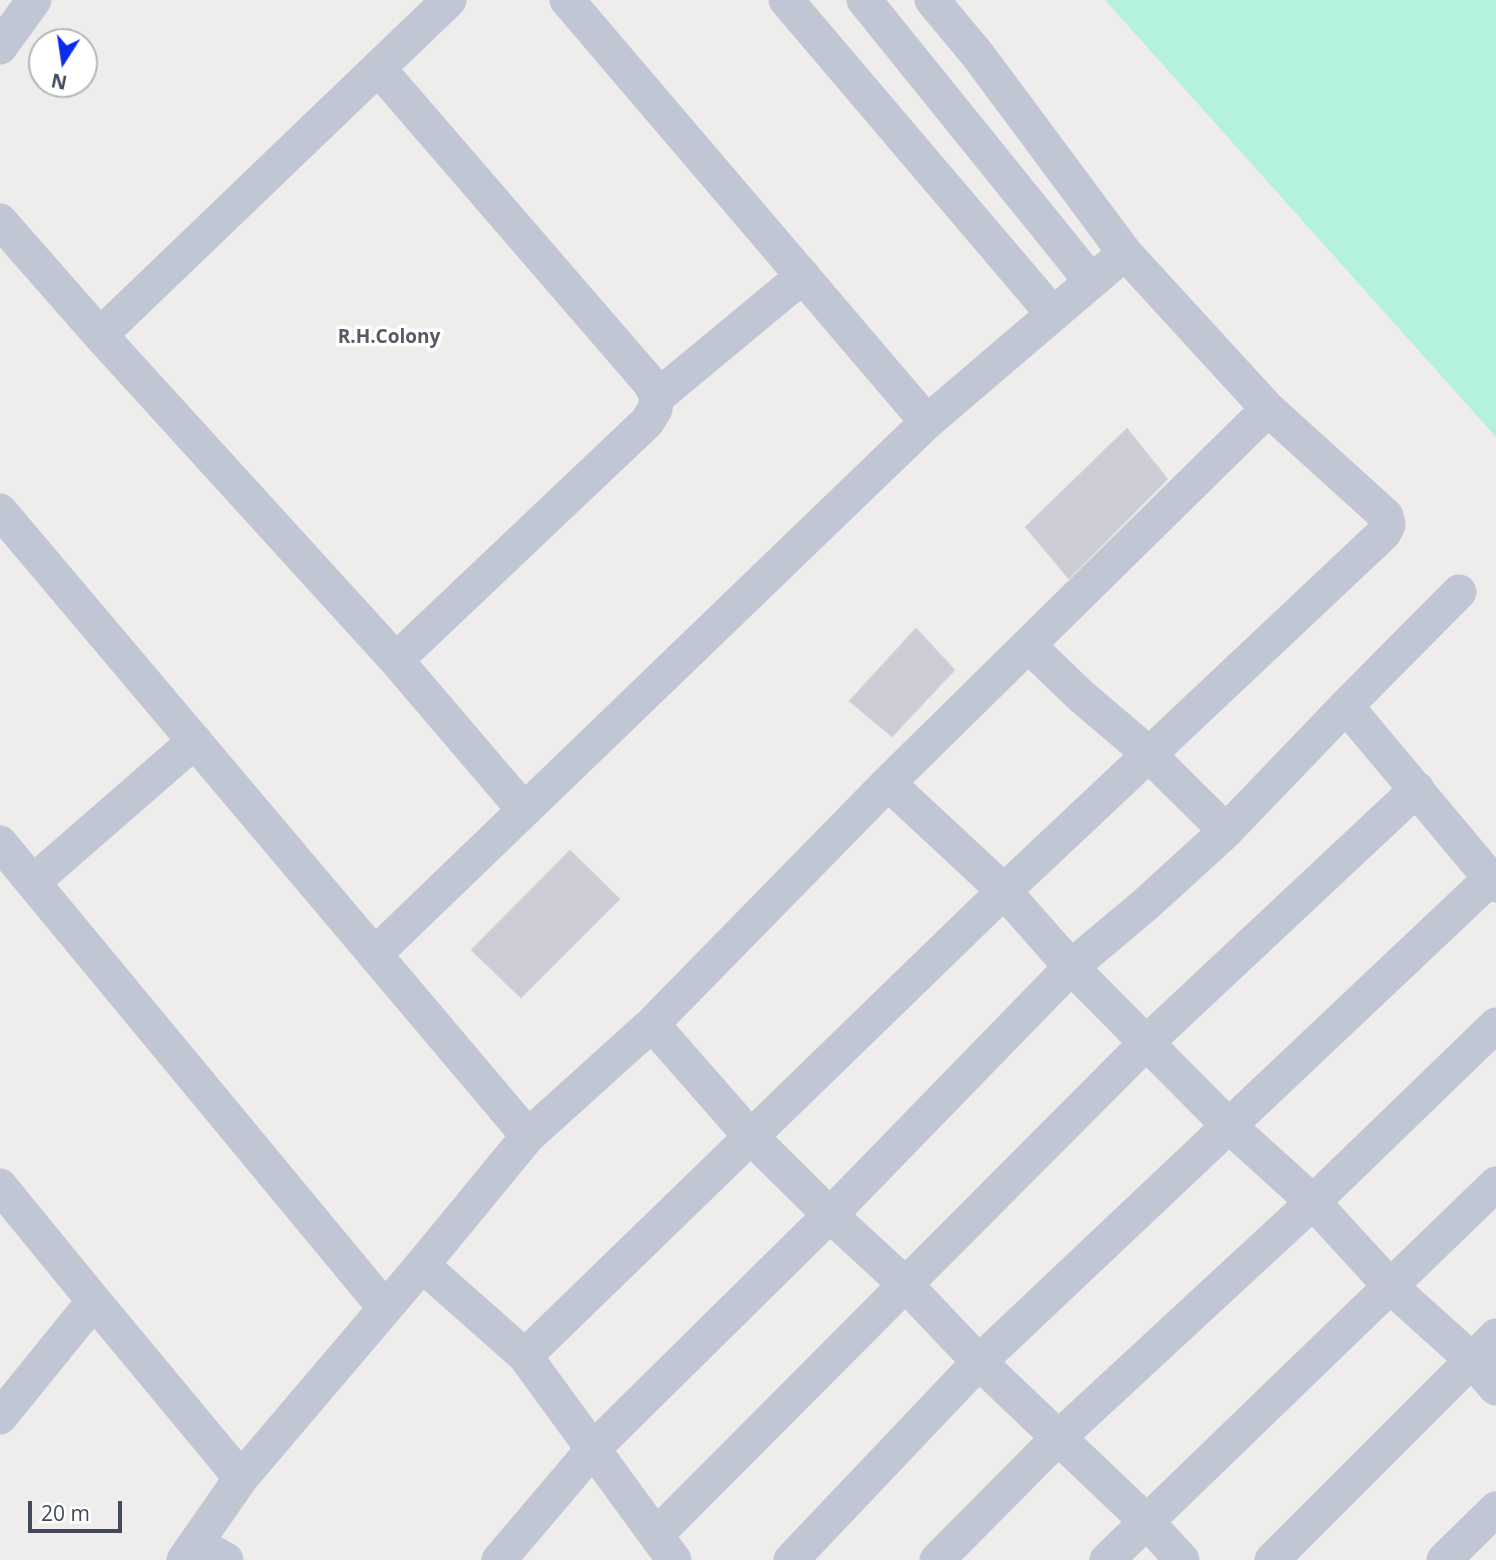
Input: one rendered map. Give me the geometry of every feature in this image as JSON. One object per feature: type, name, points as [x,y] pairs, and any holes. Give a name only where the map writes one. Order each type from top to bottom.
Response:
[{"type":"street","points":[[0,47],[34,0]]},
{"type":"street","points":[[100,335],[449,0]]},
{"type":"street","points":[[567,0],[927,422]]},
{"type":"street","points":[[786,0],[1053,314]]},
{"type":"street","points":[[864,0],[1091,281]]},
{"type":"street","points":[[525,1356],[1004,891],[1384,533],[1388,525],[1386,516],[1268,410],[1125,253],[977,54],[932,0]]},
{"type":"street","points":[[378,68],[650,383],[657,397],[655,409],[647,422],[396,660]]},
{"type":"street","points":[[0,221],[100,335],[396,660],[524,810]]},
{"type":"street","points":[[375,954],[927,422],[1125,253]]},
{"type":"street","points":[[657,397],[803,276]]},
{"type":"street","points":[[226,1560],[190,1552],[241,1478],[422,1265],[527,1136],[652,1024],[888,783],[1268,410]]},
{"type":"street","points":[[0,511],[527,1136]]},
{"type":"street","points":[[499,1560],[594,1448],[830,1215],[1071,967],[1146,904],[1226,831],[1459,592]]},
{"type":"street","points":[[1029,646],[1148,754],[1226,831]]},
{"type":"street","points":[[791,1560],[979,1362],[1228,1125],[1493,882],[1346,706]]},
{"type":"street","points":[[33,882],[195,741]]},
{"type":"street","points":[[888,783],[1004,891],[1071,967],[1228,1125],[1313,1202],[1391,1287],[1483,1348],[1496,1388]]},
{"type":"street","points":[[422,1265],[525,1356],[665,1548],[905,1284],[1146,1043],[1417,789]]},
{"type":"street","points":[[0,843],[385,1308]]},
{"type":"street","points":[[652,1024],[751,1137],[905,1284],[979,1362],[1147,1522],[1182,1560]]},
{"type":"street","points":[[937,1560],[1058,1438],[1313,1202],[1496,1025]]},
{"type":"street","points":[[1107,1560],[1496,1184]]},
{"type":"street","points":[[0,1185],[241,1478]]},
{"type":"street","points":[[0,1417],[94,1301]]},
{"type":"street","points":[[1272,1560],[1483,1348]]},
{"type":"street","points":[[1444,1560],[1496,1509]]},
{"type":"green space","points":[[1105,0],[1496,0],[1496,437]]},
{"type":"building","points":[[1127,429],[1167,479],[1069,578],[1026,527]]},
{"type":"building","points":[[916,629],[954,670],[892,736],[850,701]]},
{"type":"building","points":[[570,851],[619,899],[521,997],[472,950]]},
{"type":"district","name":"R.H.Colony","points":[[389,338]]}]
